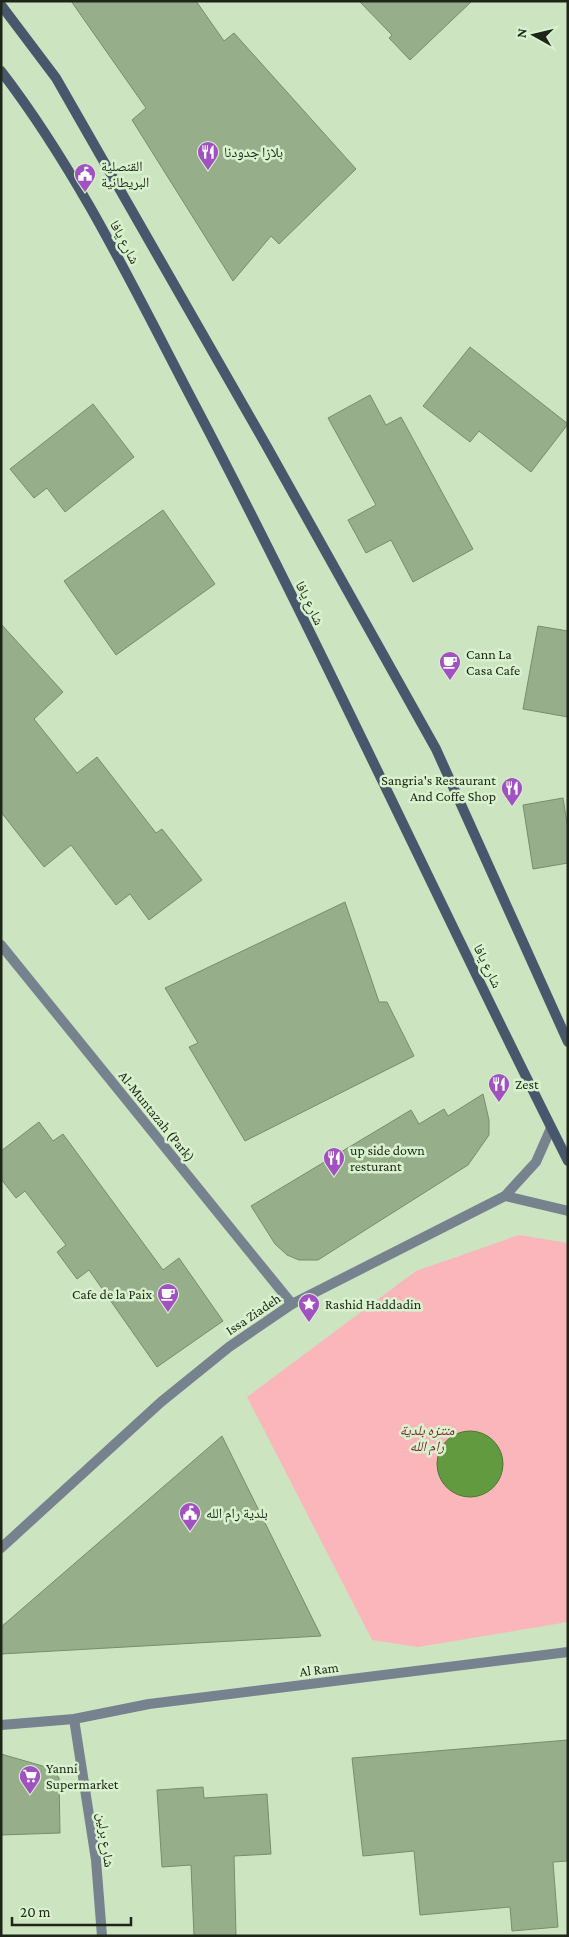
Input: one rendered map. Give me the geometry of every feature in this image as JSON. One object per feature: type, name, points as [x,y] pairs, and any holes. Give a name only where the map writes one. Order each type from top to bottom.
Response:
[{"type":"main road","name":"شارع يافا","points":[[1,5],[56,78],[266,445],[436,749],[568,1042]]},
{"type":"main road","name":"شارع يافا","points":[[1,71],[31,112],[101,227],[237,485],[568,1161]]},
{"type":"street","name":"Al-Muntazah (Park)","points":[[1,945],[292,1304]]},
{"type":"street","points":[[551,1128],[536,1162],[505,1196],[568,1211]]},
{"type":"street","name":"Issa Ziadeh","points":[[1,1548],[161,1402],[229,1347],[292,1304],[505,1196]]},
{"type":"street","name":"Al Ram","points":[[1,1725],[74,1719],[149,1704],[568,1652]]},
{"type":"street","name":"شارع برلين","points":[[74,1719],[96,1860],[102,1936]]},
{"type":"green space","name":"منتزه بلدية رام الله","points":[[519,1235],[568,1243],[568,1622],[418,1647],[372,1640],[247,1397],[416,1271]]},
{"type":"shaded area","points":[[463,1431],[477,1431],[489,1436],[498,1445],[503,1457],[501,1477],[494,1488],[477,1497],[463,1497],[451,1492],[442,1483],[437,1471],[437,1457],[442,1445],[451,1436]]},
{"type":"building","points":[[71,1],[196,1],[224,41],[234,33],[356,169],[279,244],[271,236],[233,281],[132,120],[146,108]]},
{"type":"building","points":[[359,1],[472,1],[410,60],[389,38],[392,35]]},
{"type":"building","points":[[470,347],[568,424],[531,472],[479,431],[470,442],[423,406]]},
{"type":"building","points":[[370,395],[386,425],[401,417],[473,549],[413,582],[391,540],[366,553],[348,520],[376,505],[328,418]]},
{"type":"building","points":[[93,404],[134,457],[65,512],[47,488],[34,498],[10,469]]},
{"type":"building","points":[[163,510],[215,584],[116,655],[64,581]]},
{"type":"building","points":[[1,624],[63,692],[34,719],[77,773],[97,757],[156,833],[162,829],[202,880],[149,920],[130,894],[116,905],[71,845],[44,867],[1,812]]},
{"type":"building","points":[[538,626],[568,631],[568,717],[523,709]]},
{"type":"building","points":[[563,798],[568,830],[568,863],[533,869],[523,805]]},
{"type":"building","points":[[345,902],[379,1002],[387,1002],[414,1056],[245,1141],[189,1047],[198,1043],[165,988]]},
{"type":"building","points":[[483,1094],[489,1120],[489,1135],[468,1165],[318,1260],[299,1260],[287,1255],[275,1244],[251,1206],[411,1110],[419,1124],[444,1109],[448,1116]]},
{"type":"building","points":[[39,1122],[53,1141],[63,1134],[163,1270],[179,1258],[223,1321],[157,1367],[89,1270],[77,1279],[57,1252],[66,1245],[25,1191],[16,1198],[1,1179],[1,1151]]},
{"type":"building","name":"بلدية رام الله","points":[[222,1436],[321,1636],[1,1654],[1,1627]]},
{"type":"building","points":[[568,1740],[568,1861],[553,1862],[558,1927],[512,1931],[510,1907],[420,1915],[414,1851],[363,1856],[352,1758]]},
{"type":"building","points":[[1,1754],[53,1769],[59,1778],[60,1833],[1,1835]]},
{"type":"building","points":[[203,1787],[204,1798],[267,1794],[271,1854],[234,1856],[236,1936],[194,1936],[191,1865],[162,1867],[157,1790]]},
{"type":"place","name":"بلازا جدودنا","points":[[208,171]]},
{"type":"place","name":"القنصلية البريطانية","points":[[85,193]]},
{"type":"place","name":"Cann La Casa Cafe","points":[[450,681]]},
{"type":"place","name":"Sangria's Restaurant And Coffe Shop","points":[[512,807]]},
{"type":"place","name":"Zest","points":[[499,1103]]},
{"type":"place","name":"up side down resturant","points":[[334,1177]]},
{"type":"place","name":"Cafe de la Paix","points":[[168,1313]]},
{"type":"place","name":"Rashid Haddadin","points":[[309,1323]]},
{"type":"place","name":"بلدية رام الله","points":[[190,1532]]},
{"type":"place","name":"Yanni Supermarket","points":[[30,1795]]}]
